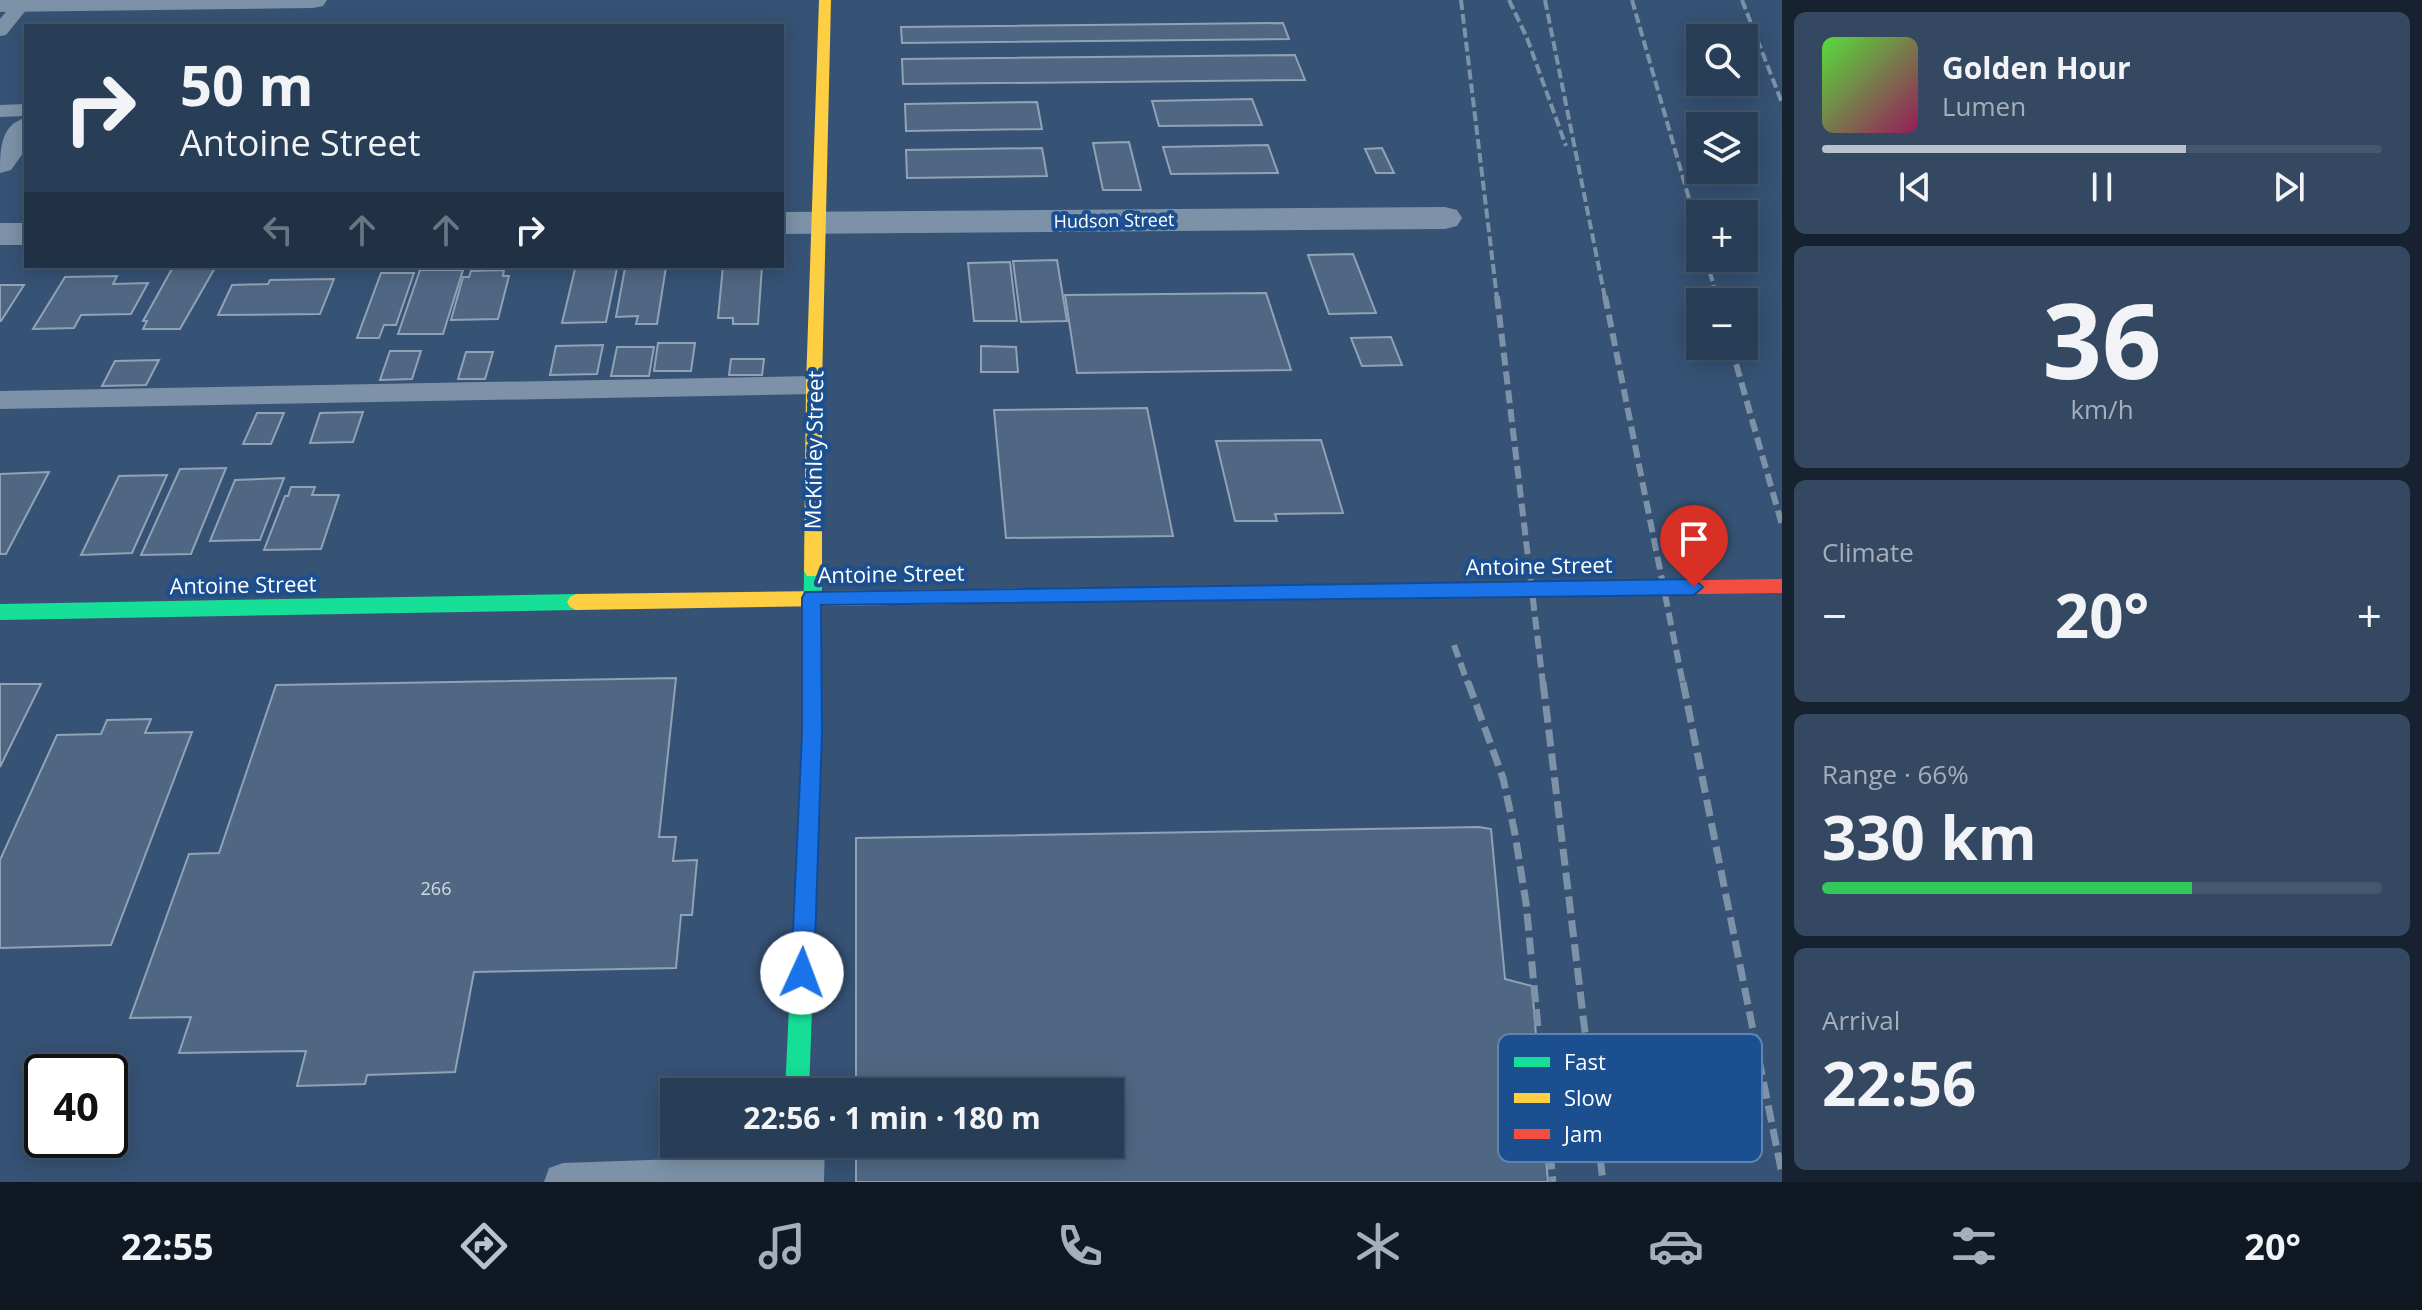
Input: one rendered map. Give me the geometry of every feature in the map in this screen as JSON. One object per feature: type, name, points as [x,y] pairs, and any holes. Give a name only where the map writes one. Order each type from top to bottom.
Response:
[{"type":"street","points":[[11,4],[111,10],[313,0]]},
{"type":"street","name":"McKinley Street","points":[[798,1078],[812,734],[814,385],[825,0]]},
{"type":"street","points":[[0,163],[24,130]]},
{"type":"street","name":"Hudson Street","points":[[784,223],[1445,218]]},
{"type":"street","points":[[0,234],[24,234]]},
{"type":"street","name":"Antoine Street","points":[[0,612],[1782,586]]},
{"type":"lane","points":[[0,31],[11,4]]},
{"type":"lane","points":[[0,111],[24,110]]},
{"type":"lane","points":[[0,400],[814,385]]},
{"type":"lane","points":[[563,1182],[794,1167]]},
{"type":"building","points":[[1283,23],[1289,39],[902,43],[901,27]]},
{"type":"building","points":[[1295,55],[1305,80],[903,84],[902,59]]},
{"type":"building","points":[[1252,99],[1262,125],[1159,126],[1152,101]]},
{"type":"building","points":[[1037,102],[1042,129],[906,131],[905,104]]},
{"type":"building","points":[[1129,142],[1141,190],[1103,190],[1093,143]]},
{"type":"building","points":[[1268,145],[1278,173],[1171,174],[1163,147]]},
{"type":"building","points":[[1042,148],[1047,176],[907,178],[906,150]]},
{"type":"building","points":[[1382,148],[1394,173],[1376,173],[1365,149]]},
{"type":"building","points":[[1353,254],[1376,313],[1329,314],[1308,255]]},
{"type":"building","points":[[1057,260],[1067,321],[1021,322],[1013,261]]},
{"type":"building","points":[[1010,262],[1017,321],[974,321],[968,263]]},
{"type":"building","points":[[172,268],[215,268],[180,329],[143,329],[147,321],[143,321]]},
{"type":"building","points":[[617,268],[606,322],[562,323],[575,269]]},
{"type":"building","points":[[625,268],[666,268],[657,324],[636,324],[638,316],[616,317]]},
{"type":"building","points":[[723,268],[762,268],[758,324],[733,324],[733,318],[718,318]]},
{"type":"building","points":[[420,270],[463,270],[443,334],[398,334]]},
{"type":"building","points":[[504,270],[503,276],[509,276],[498,319],[451,320],[463,277],[469,277],[471,271]]},
{"type":"building","points":[[381,273],[414,273],[396,325],[384,325],[379,338],[357,338]]},
{"type":"building","points":[[117,276],[113,284],[148,283],[131,314],[81,315],[74,328],[33,329],[65,277]]},
{"type":"building","points":[[334,279],[320,314],[218,315],[232,285],[268,284],[270,280]]},
{"type":"building","points":[[0,285],[24,285],[1,321],[0,321]]},
{"type":"building","points":[[1266,293],[1291,370],[1077,373],[1065,295]]},
{"type":"building","points":[[1391,337],[1402,365],[1362,366],[1351,338]]},
{"type":"building","points":[[658,343],[695,343],[691,371],[654,371]]},
{"type":"building","points":[[603,345],[597,374],[550,375],[556,346]]},
{"type":"building","points":[[981,346],[1016,347],[1018,372],[981,372]]},
{"type":"building","points":[[617,347],[654,347],[649,376],[611,376]]},
{"type":"building","points":[[390,351],[421,351],[412,379],[380,380]]},
{"type":"building","points":[[466,352],[493,352],[485,379],[458,379]]},
{"type":"building","points":[[731,359],[764,359],[762,375],[729,375]]},
{"type":"building","points":[[159,360],[146,385],[102,386],[115,361]]},
{"type":"building","points":[[1147,408],[1173,536],[1006,538],[994,410]]},
{"type":"building","points":[[363,412],[353,442],[310,443],[320,413]]},
{"type":"building","points":[[257,413],[284,413],[271,444],[243,444]]},
{"type":"building","points":[[1321,440],[1343,513],[1275,514],[1277,521],[1235,521],[1216,441]]},
{"type":"building","points":[[226,468],[191,554],[141,555],[180,469]]},
{"type":"building","points":[[49,472],[6,554],[0,554],[0,474]]},
{"type":"building","points":[[167,475],[132,553],[81,555],[119,476]]},
{"type":"building","points":[[284,478],[260,540],[210,541],[235,480]]},
{"type":"building","points":[[291,487],[315,487],[312,495],[339,495],[321,549],[264,550]]},
{"type":"building","points":[[676,678],[659,837],[676,837],[673,861],[697,860],[692,915],[681,915],[676,968],[474,972],[455,1072],[367,1075],[365,1084],[297,1086],[306,1051],[179,1053],[191,1017],[130,1018],[189,854],[219,853],[276,685]]},
{"type":"building","points":[[0,684],[41,684],[0,767]]},
{"type":"building","points":[[151,719],[145,733],[192,732],[111,945],[0,948],[0,860],[57,735],[101,734],[107,720]]},
{"type":"building","points":[[1479,827],[1491,829],[1505,979],[1532,986],[1536,1034],[1498,1034],[1498,1162],[1546,1162],[1548,1182],[856,1182],[856,1158],[1124,1158],[1124,1078],[856,1078],[856,838]]},
{"type":"railway","points":[[1461,0],[1497,298]]},
{"type":"railway","points":[[1509,0],[1527,38],[1566,146]]},
{"type":"railway","points":[[1545,0],[1605,298]]},
{"type":"railway","points":[[1632,0],[1689,200]]},
{"type":"railway","points":[[1742,0],[1782,103]]},
{"type":"railway","points":[[1710,272],[1714,288]]},
{"type":"railway","points":[[1497,296],[1543,684]]},
{"type":"railway","points":[[1605,296],[1683,684]]},
{"type":"railway","points":[[1735,360],[1782,525]]},
{"type":"railway","points":[[1454,645],[1468,684]]},
{"type":"railway","points":[[1468,682],[1503,778],[1515,834],[1526,903],[1539,1034]]},
{"type":"railway","points":[[1543,682],[1585,1034]]},
{"type":"railway","points":[[1683,682],[1754,1034]]},
{"type":"railway","points":[[1762,1075],[1782,1174]]},
{"type":"railway","points":[[1551,1162],[1553,1182]]},
{"type":"railway","points":[[1601,1162],[1603,1182]]},
{"type":"traffic: fast","points":[[798,1078],[812,734],[813,571]]},
{"type":"traffic: fast","points":[[0,612],[576,602]]},
{"type":"traffic: slow","points":[[813,571],[814,385],[825,0]]},
{"type":"traffic: slow","points":[[576,602],[1213,593]]},
{"type":"traffic: jam","points":[[1213,593],[1782,586]]},
{"type":"route","points":[[802,973],[812,734],[812,598],[1694,587]]}]
